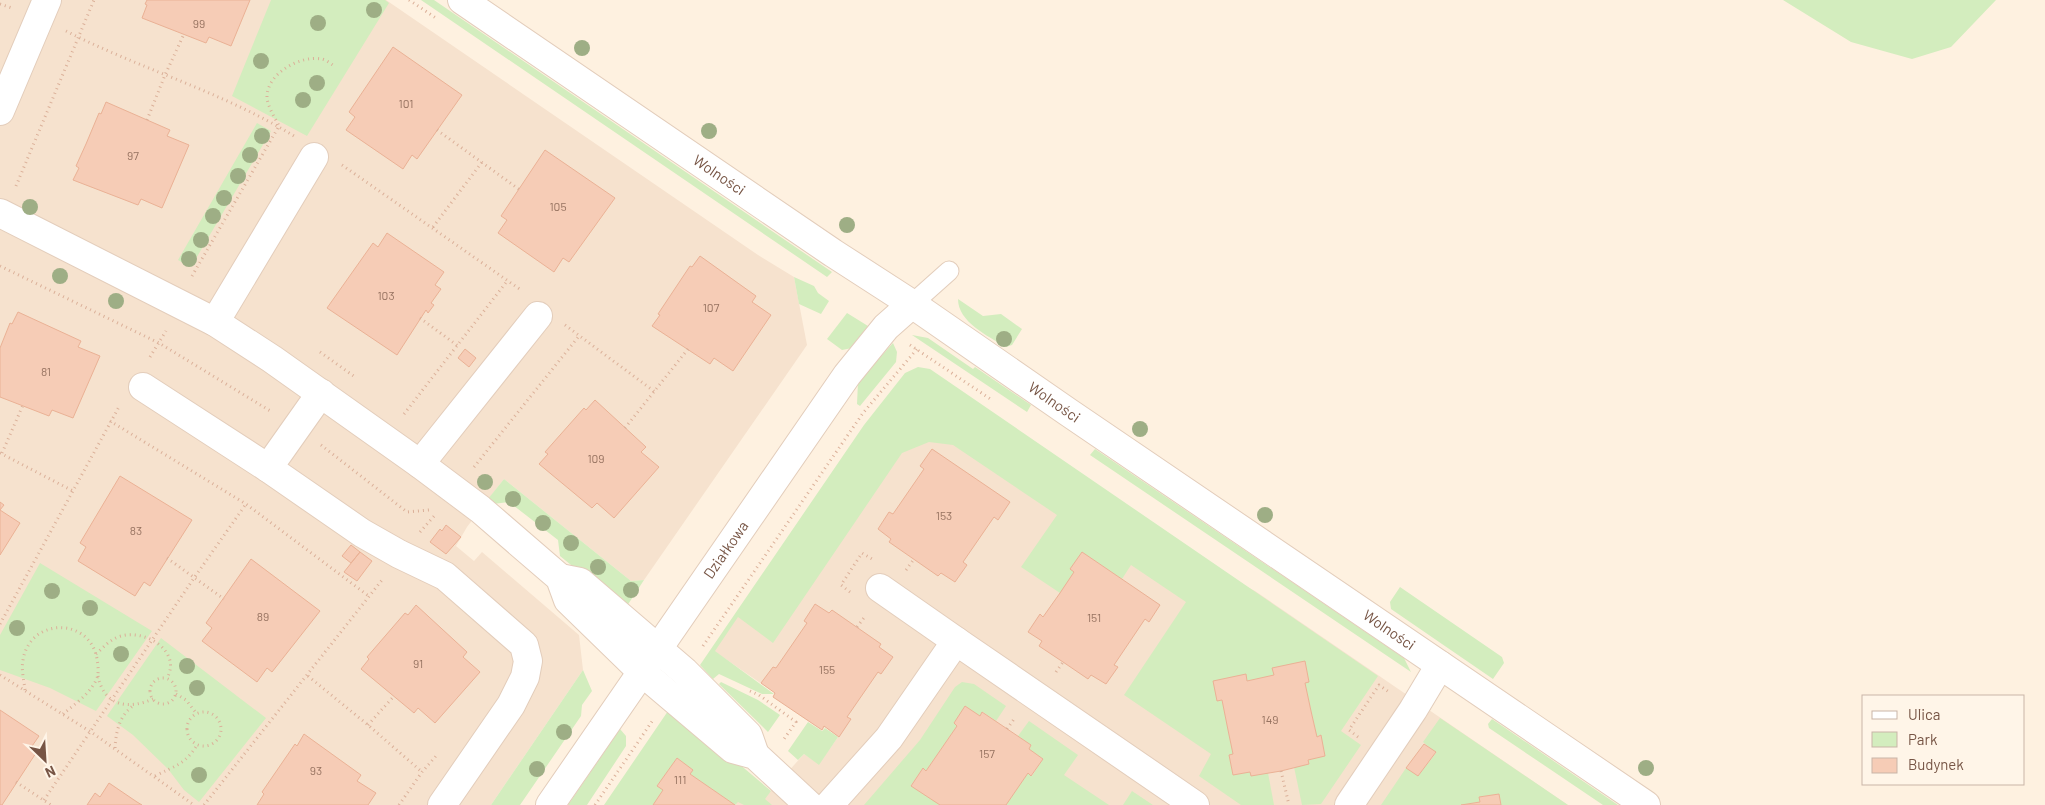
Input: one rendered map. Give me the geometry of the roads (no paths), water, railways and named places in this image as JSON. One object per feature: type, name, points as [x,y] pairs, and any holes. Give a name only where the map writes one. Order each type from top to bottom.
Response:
[{"type":"street","points":[[0,111],[47,0]]},
{"type":"street","name":"Wolności","points":[[462,0],[833,253],[912,304],[1646,805]]},
{"type":"street","points":[[215,322],[314,157]]},
{"type":"street","points":[[0,212],[215,322],[321,393],[420,464],[448,500],[480,509],[560,578],[568,600],[642,672],[733,749],[755,755],[809,805]]},
{"type":"street","name":"Działkowa","points":[[550,805],[847,375],[886,327],[912,304]]},
{"type":"street","points":[[420,464],[538,316]]},
{"type":"street","points":[[134,392],[268,468],[362,533],[399,554],[445,576],[524,645],[528,661],[525,678],[511,705],[442,805]]},
{"type":"street","points":[[268,468],[321,393]]},
{"type":"street","points":[[560,578],[580,582],[658,648],[748,735],[755,755]]},
{"type":"street","points":[[880,588],[1195,805]]},
{"type":"street","points":[[829,805],[889,738],[956,641]]},
{"type":"street","points":[[1349,805],[1413,710],[1440,665]]},
{"type":"lane","points":[[912,304],[949,271]]}]
